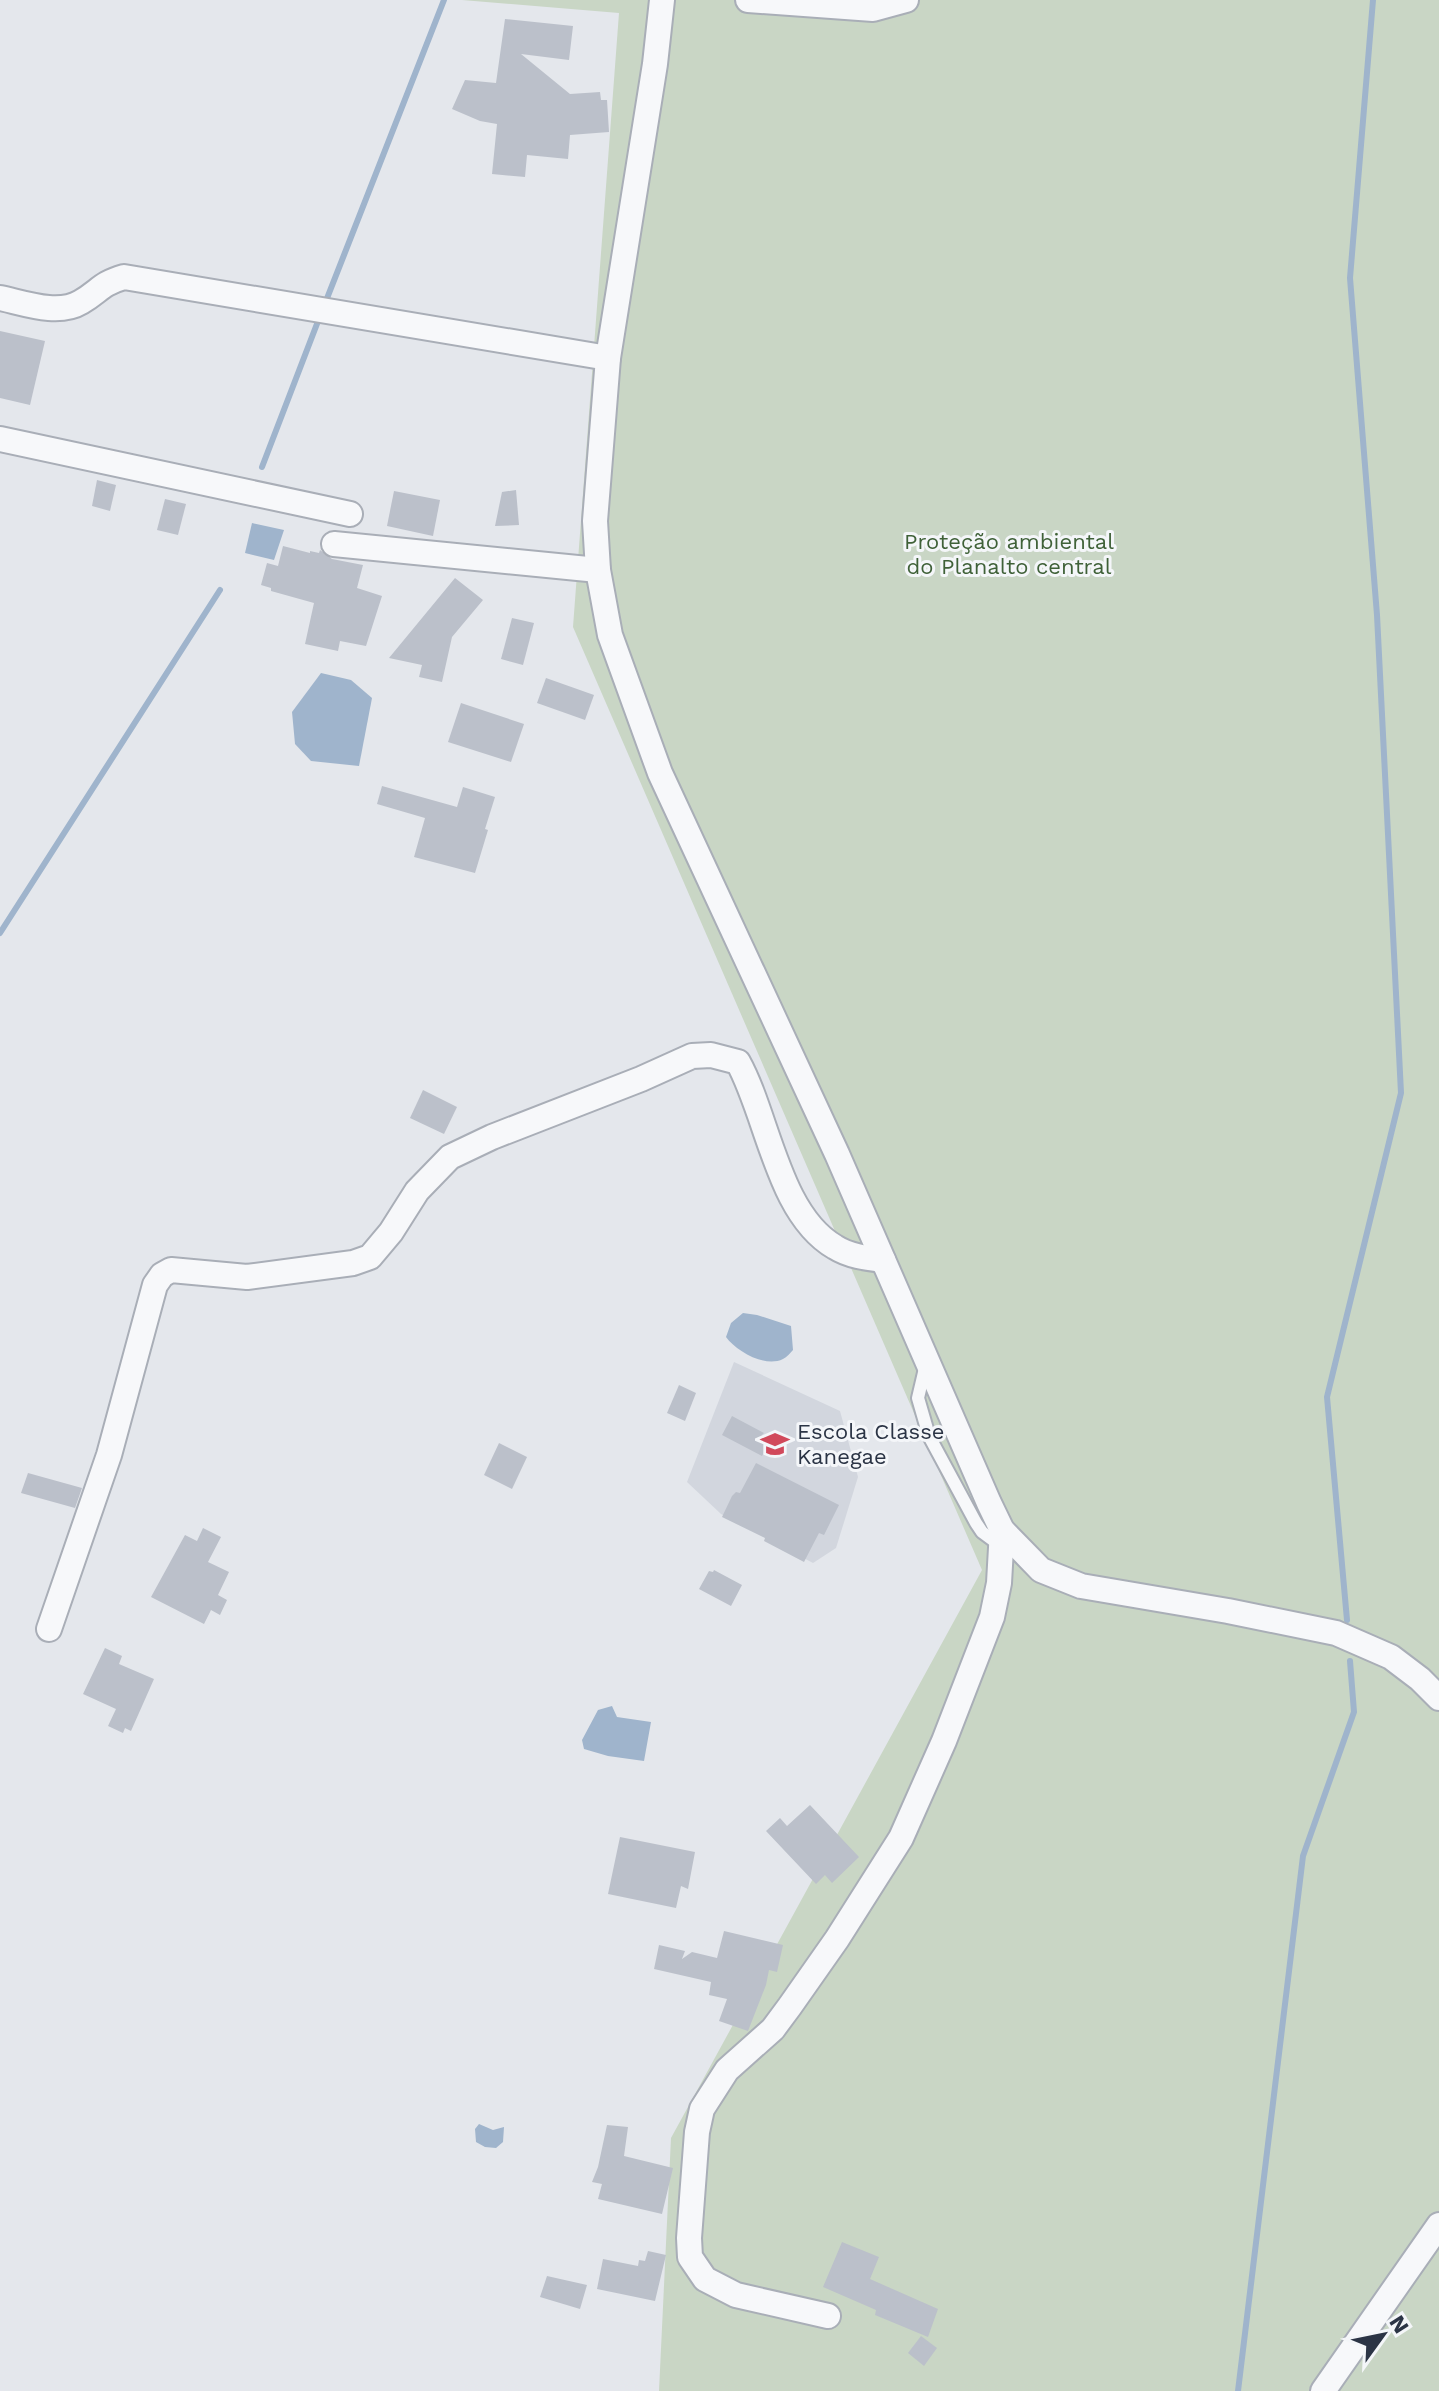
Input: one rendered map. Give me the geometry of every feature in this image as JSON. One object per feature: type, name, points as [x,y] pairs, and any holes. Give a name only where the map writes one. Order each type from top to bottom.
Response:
[{"type":"street","points":[[662,0],[655,64],[608,358],[595,521],[598,570],[610,635],[660,773],[837,1154],[1002,1538],[999,1583],[992,1617],[944,1741],[901,1838],[837,1939],[773,2029],[727,2070],[710,2094],[699,2121],[690,2257],[705,2279],[736,2295],[828,2316]]},
{"type":"street","points":[[748,0],[873,9],[906,0]]},
{"type":"street","points":[[0,298],[55,309],[79,304],[105,283],[124,277],[608,358]]},
{"type":"street","points":[[0,439],[350,514]]},
{"type":"street","points":[[334,544],[598,570]]},
{"type":"street","points":[[49,1629],[109,1455],[155,1285],[162,1275],[171,1270],[247,1277],[353,1263],[370,1257],[391,1232],[417,1191],[450,1157],[692,1056],[711,1055],[738,1062],[748,1080],[785,1179],[812,1228],[834,1247],[859,1257],[883,1260]]},
{"type":"street","points":[[1002,1538],[1041,1570],[1081,1586],[1228,1611],[1336,1633],[1359,1641],[1391,1657],[1439,1698]]},
{"type":"street","points":[[1323,2391],[1439,2225]]},
{"type":"shaded area","name":"Escola Classe Kanegae","points":[[734,1362],[840,1411],[858,1477],[836,1548],[813,1563],[721,1514],[687,1482]]},
{"type":"green space","name":"Proteção ambiental do Planalto central","points":[[462,0],[1439,0],[1439,2391],[659,2391],[671,2138],[982,1570],[573,627],[619,13]]},
{"type":"water","points":[[252,523],[284,530],[274,560],[245,553]]},
{"type":"water","points":[[321,673],[351,680],[372,698],[359,766],[311,761],[295,744],[292,712]]},
{"type":"water","points":[[743,1313],[791,1326],[793,1350],[783,1359],[768,1361],[752,1357],[737,1348],[726,1337],[731,1323]]},
{"type":"water","points":[[612,1706],[617,1717],[651,1722],[644,1761],[584,1749],[582,1740],[598,1710]]},
{"type":"water","points":[[479,2124],[493,2130],[504,2127],[503,2142],[496,2148],[476,2142],[475,2129]]},
{"type":"building","points":[[505,19],[573,26],[569,60],[521,54],[570,94],[600,92],[601,100],[607,100],[609,132],[570,135],[568,159],[527,155],[525,177],[492,174],[497,124],[480,121],[452,109],[465,80],[496,83]]},
{"type":"building","points":[[0,331],[45,341],[30,405],[0,398]]},
{"type":"building","points":[[97,480],[116,485],[110,511],[92,506]]},
{"type":"building","points":[[516,490],[519,525],[495,526],[502,492]]},
{"type":"building","points":[[394,491],[440,500],[433,536],[387,526]]},
{"type":"building","points":[[165,499],[186,504],[178,535],[157,530]]},
{"type":"building","points":[[283,546],[310,553],[319,553],[320,550],[332,559],[363,565],[357,588],[382,596],[366,646],[340,641],[338,651],[305,644],[314,603],[271,591],[271,588],[261,585],[267,563],[278,566]]},
{"type":"building","points":[[455,578],[483,600],[452,637],[442,682],[419,677],[422,665],[389,658]]},
{"type":"building","points":[[512,618],[534,623],[523,665],[501,659]]},
{"type":"building","points":[[546,678],[594,695],[585,720],[537,703]]},
{"type":"building","points":[[461,703],[524,724],[511,762],[448,742]]},
{"type":"building","points":[[382,786],[457,807],[463,787],[495,797],[475,873],[414,857],[425,818],[377,804]]},
{"type":"building","points":[[423,1090],[457,1107],[444,1134],[410,1118]]},
{"type":"building","points":[[679,1385],[696,1393],[685,1421],[667,1413]]},
{"type":"building","points":[[732,1416],[771,1440],[762,1456],[722,1435]]},
{"type":"building","points":[[499,1443],[527,1457],[512,1489],[484,1475]]},
{"type":"building","points":[[756,1463],[839,1505],[824,1535],[819,1533],[804,1562],[722,1517],[732,1496],[740,1493]]},
{"type":"building","points":[[28,1473],[82,1488],[75,1508],[21,1493]]},
{"type":"building","points":[[203,1528],[221,1537],[208,1562],[229,1572],[218,1595],[227,1600],[220,1615],[211,1610],[204,1624],[151,1597],[185,1535],[197,1541]]},
{"type":"building","points":[[714,1570],[742,1585],[731,1606],[699,1589],[709,1571]]},
{"type":"building","points":[[105,1648],[122,1656],[119,1664],[154,1679],[131,1731],[125,1728],[123,1733],[108,1726],[116,1709],[83,1694]]},
{"type":"building","points":[[810,1805],[859,1857],[832,1883],[825,1875],[816,1884],[766,1831],[780,1818],[787,1826]]},
{"type":"building","points":[[620,1837],[695,1852],[688,1889],[681,1886],[676,1908],[608,1894]]},
{"type":"building","points":[[724,1931],[783,1945],[777,1972],[769,1970],[748,2031],[719,2021],[727,1999],[709,1995],[711,1982],[654,1969],[659,1945],[685,1951],[682,1959],[692,1952],[717,1958]]},
{"type":"building","points":[[607,2125],[628,2127],[624,2156],[673,2168],[662,2214],[598,2199],[602,2184],[592,2182]]},
{"type":"building","points":[[842,2242],[879,2257],[870,2279],[938,2309],[928,2337],[875,2315],[876,2310],[823,2287]]},
{"type":"building","points":[[648,2251],[666,2255],[655,2301],[597,2289],[603,2259],[638,2266],[639,2260],[645,2261]]},
{"type":"building","points":[[547,2276],[587,2285],[580,2309],[540,2297]]},
{"type":"building","points":[[921,2336],[937,2348],[924,2366],[908,2353]]},
{"type":"waterway","points":[[324,306],[444,0]]},
{"type":"waterway","points":[[1347,1620],[1327,1397],[1401,1093],[1377,615],[1350,278],[1373,0]]},
{"type":"waterway","points":[[262,467],[320,316]]},
{"type":"waterway","points":[[0,933],[220,590]]},
{"type":"waterway","points":[[1238,2391],[1303,1856],[1354,1712],[1350,1661]]},
{"type":"place","name":"Escola Classe Kanegae","points":[[775,1444]]}]
